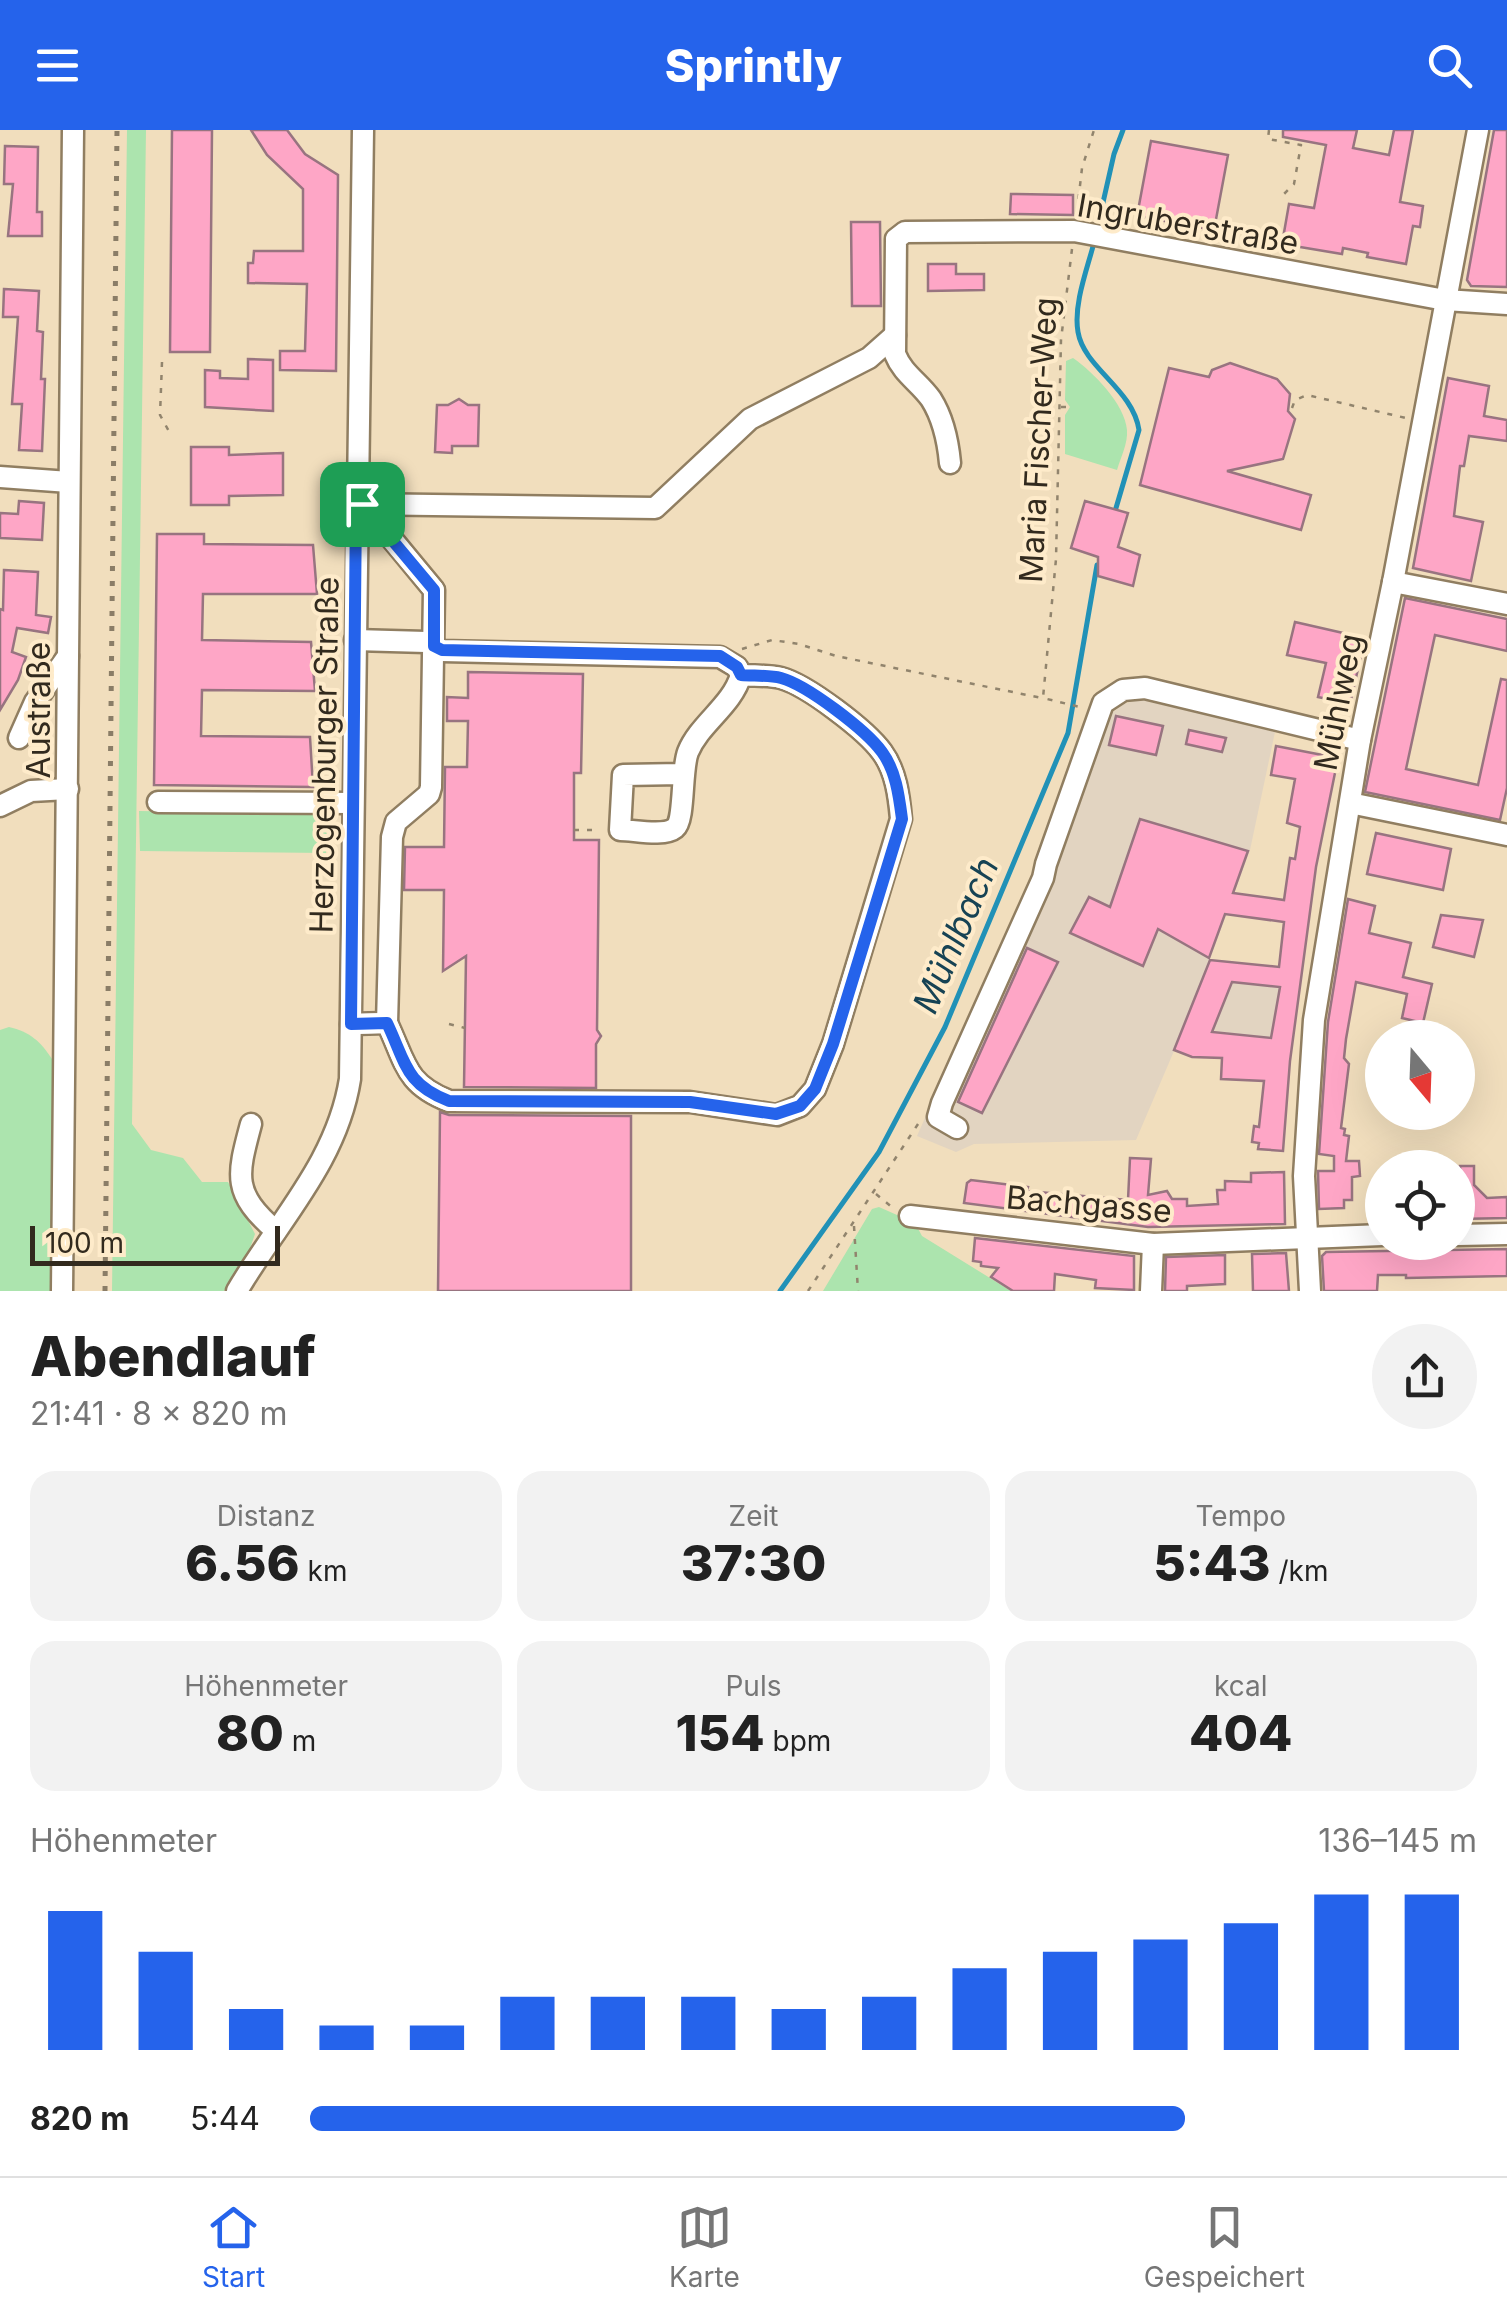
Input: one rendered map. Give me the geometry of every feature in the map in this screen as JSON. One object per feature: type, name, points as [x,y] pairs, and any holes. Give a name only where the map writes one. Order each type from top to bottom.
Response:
[{"type":"street","name":"Austraße","points":[[62,1291],[73,130]]},
{"type":"street","name":"Herzogenburger Straße","points":[[237,1291],[312,1181],[343,1110],[350,1079],[364,130]]},
{"type":"street","name":"Mühlweg","points":[[1310,1291],[1304,1176],[1314,1020],[1360,740],[1478,130]]},
{"type":"street","name":"Ingruberstraße","points":[[895,335],[896,239],[905,232],[1078,232],[1445,300],[1507,304]]},
{"type":"street","points":[[360,504],[655,508],[750,420],[868,358],[895,335]]},
{"type":"street","points":[[895,335],[895,354],[901,369],[931,400],[948,438],[950,462]]},
{"type":"street","points":[[0,477],[69,482]]},
{"type":"street","points":[[360,504],[434,590],[431,787],[429,794],[396,822],[392,836],[387,1023],[422,1091],[449,1101],[690,1102],[776,1114],[800,1106],[815,1089],[833,1044],[902,819],[899,789],[882,752],[852,724],[803,689],[780,678],[741,675]]},
{"type":"street","points":[[1393,582],[1507,604]]},
{"type":"street","points":[[355,640],[426,642],[442,650],[720,656],[737,667],[741,675],[737,690],[689,748],[682,774],[682,817],[677,827],[669,831],[620,830],[622,775],[682,774]]},
{"type":"street","points":[[20,738],[35,702],[68,656]]},
{"type":"street","points":[[957,1128],[938,1117],[942,1103],[1044,878],[1098,712],[1114,694],[1146,688],[1360,740]]},
{"type":"street","points":[[0,806],[31,791],[68,790]]},
{"type":"street","points":[[158,802],[353,804]]},
{"type":"street","points":[[1350,803],[1507,836]]},
{"type":"street","points":[[351,1024],[387,1023]]},
{"type":"street","points":[[251,1124],[238,1169],[245,1196],[276,1231]]},
{"type":"street","name":"Bachgasse","points":[[910,1216],[1153,1244],[1365,1236]]},
{"type":"street","points":[[1475,1235],[1507,1234]]},
{"type":"street","points":[[1152,1291],[1153,1244]]},
{"type":"path","name":"Maria Fischer-Weg","points":[[1046,699],[1056,559],[1060,340],[1078,232],[1082,168],[1094,130]]},
{"type":"path","points":[[1269,130],[1268,139],[1301,145],[1294,184],[1283,195]]},
{"type":"path","points":[[162,362],[160,415],[171,436]]},
{"type":"path","points":[[1292,408],[1295,400],[1307,395],[1422,422]]},
{"type":"path","points":[[1060,407],[1070,407]]},
{"type":"path","points":[[720,656],[772,640],[1098,712]]},
{"type":"path","points":[[574,830],[620,830]]},
{"type":"path","points":[[449,1024],[465,1028]]},
{"type":"path","points":[[808,1291],[921,1120]]},
{"type":"path","points":[[876,1193],[884,1203],[910,1216]]},
{"type":"path","points":[[854,1224],[858,1291]]},
{"type":"shaded area","points":[[1139,699],[1275,732],[1250,850],[1210,959],[1303,970],[1290,1061],[1193,1057],[1174,1051],[1136,1140],[974,1144],[956,1152],[917,1136],[971,1014],[1052,881],[1109,715]]},
{"type":"green space","points":[[127,130],[146,130],[132,1124],[151,1150],[183,1158],[202,1182],[228,1182],[255,1234],[248,1254],[224,1291],[112,1291]]},
{"type":"green space","points":[[1073,358],[1107,389],[1125,420],[1126,440],[1117,470],[1065,454],[1065,415],[1070,407],[1065,400],[1066,361]]},
{"type":"green space","points":[[139,811],[327,814],[326,853],[140,851]]},
{"type":"green space","points":[[9,1027],[34,1038],[52,1059],[52,1291],[0,1291],[0,1030]]},
{"type":"green space","points":[[879,1207],[915,1223],[922,1236],[1011,1291],[823,1291],[872,1209]]},
{"type":"building","points":[[172,130],[212,130],[210,352],[170,352]]},
{"type":"building","points":[[251,130],[287,130],[305,154],[338,175],[336,371],[280,370],[280,351],[305,351],[307,284],[248,283],[248,263],[253,263],[254,251],[303,251],[303,189],[267,155]]},
{"type":"building","points":[[1283,130],[1357,130],[1353,148],[1389,155],[1394,130],[1413,130],[1400,202],[1423,206],[1420,227],[1413,226],[1406,264],[1343,248],[1342,254],[1282,244],[1289,204],[1314,208],[1326,145],[1283,137]]},
{"type":"building","points":[[1494,130],[1507,130],[1507,287],[1471,286],[1467,280]]},
{"type":"building","points":[[1151,141],[1228,155],[1214,230],[1137,216]]},
{"type":"building","points":[[5,146],[38,147],[37,212],[42,212],[42,236],[8,236],[13,184],[4,184]]},
{"type":"building","points":[[1011,194],[1073,195],[1073,215],[1010,214]]},
{"type":"building","points":[[851,222],[880,222],[881,306],[852,306]]},
{"type":"building","points":[[928,264],[956,264],[956,274],[984,274],[984,290],[928,291]]},
{"type":"building","points":[[4,289],[39,291],[37,331],[43,332],[41,379],[45,379],[42,451],[19,450],[22,404],[12,404],[18,317],[3,317]]},
{"type":"building","points":[[248,359],[273,360],[273,411],[205,407],[205,370],[220,371],[220,378],[248,379]]},
{"type":"building","points":[[1230,363],[1277,379],[1290,394],[1288,411],[1295,419],[1283,459],[1227,471],[1311,495],[1301,530],[1140,485],[1169,368],[1209,377],[1212,370]]},
{"type":"building","points":[[1448,378],[1489,386],[1484,416],[1507,420],[1507,441],[1469,436],[1464,466],[1460,466],[1454,516],[1483,522],[1471,581],[1413,568]]},
{"type":"building","points":[[459,399],[468,405],[479,405],[478,446],[452,446],[452,453],[435,452],[437,405]]},
{"type":"building","points":[[191,447],[229,447],[229,455],[283,453],[283,495],[229,496],[229,505],[191,505]]},
{"type":"building","points":[[19,501],[44,503],[42,540],[0,538],[0,513],[18,514]]},
{"type":"building","points":[[1085,501],[1128,513],[1118,547],[1140,555],[1133,586],[1098,576],[1098,557],[1071,548]]},
{"type":"building","points":[[157,534],[204,534],[204,544],[313,545],[317,594],[203,594],[202,640],[311,642],[315,691],[202,690],[201,736],[310,737],[313,787],[154,785]]},
{"type":"building","points":[[4,570],[38,572],[36,615],[51,617],[48,633],[17,628],[12,652],[26,657],[0,710],[0,609],[3,610]]},
{"type":"building","points":[[1405,598],[1507,619],[1507,651],[1435,635],[1406,769],[1478,785],[1501,679],[1507,680],[1507,788],[1500,820],[1365,792]]},
{"type":"building","points":[[1295,622],[1365,638],[1350,704],[1318,697],[1326,663],[1287,655]]},
{"type":"building","points":[[468,672],[583,674],[581,773],[574,773],[574,840],[599,840],[597,1030],[601,1036],[596,1044],[596,1088],[464,1087],[466,956],[443,971],[444,890],[404,890],[405,847],[444,847],[445,767],[467,767],[468,721],[447,721],[447,697],[468,698]]},
{"type":"building","points":[[1116,716],[1163,726],[1156,755],[1109,745]]},
{"type":"building","points":[[1189,730],[1226,738],[1222,752],[1186,744]]},
{"type":"building","points":[[1276,746],[1338,758],[1316,867],[1290,1061],[1283,1151],[1258,1149],[1259,1143],[1252,1142],[1254,1126],[1259,1127],[1264,1081],[1221,1079],[1222,1058],[1192,1057],[1174,1050],[1210,960],[1279,967],[1284,922],[1225,914],[1209,958],[1158,929],[1143,966],[1070,933],[1089,897],[1110,907],[1140,819],[1248,851],[1233,893],[1284,900],[1290,858],[1295,859],[1300,827],[1287,823],[1295,779],[1271,775]],"holes":[[[1232,982],[1280,987],[1271,1038],[1212,1032]]]},
{"type":"building","points":[[1376,833],[1451,849],[1443,890],[1367,874]]},
{"type":"building","points":[[1348,899],[1375,906],[1369,933],[1411,943],[1403,977],[1432,984],[1424,1020],[1410,1020],[1402,1018],[1407,994],[1356,982],[1344,1058],[1349,1064],[1341,1128],[1349,1136],[1346,1161],[1359,1161],[1360,1176],[1352,1177],[1352,1200],[1344,1200],[1344,1208],[1319,1209],[1318,1171],[1334,1171],[1334,1156],[1319,1154],[1328,1022]]},
{"type":"building","points":[[1441,915],[1483,920],[1474,957],[1433,947]]},
{"type":"building","points":[[1027,948],[1058,962],[982,1113],[958,1102]]},
{"type":"building","points":[[440,1112],[631,1116],[631,1291],[438,1291]]},
{"type":"building","points":[[1130,1158],[1151,1159],[1148,1195],[1167,1191],[1172,1199],[1187,1199],[1187,1206],[1218,1204],[1217,1190],[1225,1190],[1225,1181],[1251,1182],[1251,1173],[1284,1172],[1285,1224],[1148,1227],[964,1203],[971,1180],[1028,1187],[1027,1191],[1128,1200]]},
{"type":"building","points":[[1475,1186],[1487,1198],[1507,1197],[1507,1218],[1475,1219]]},
{"type":"building","points":[[975,1238],[1134,1256],[1134,1290],[1095,1288],[1096,1280],[1055,1274],[1054,1291],[1013,1291],[991,1277],[998,1268],[973,1261]]},
{"type":"building","points":[[1507,1249],[1507,1276],[1378,1275],[1377,1291],[1324,1291],[1322,1256],[1326,1252],[1365,1251],[1365,1260],[1475,1260],[1475,1250]]},
{"type":"building","points":[[1286,1253],[1289,1291],[1253,1291],[1252,1254]]},
{"type":"building","points":[[1225,1255],[1225,1284],[1165,1291],[1166,1257]]},
{"type":"waterway","name":"Mühlbach","points":[[1097,229],[1123,130]]},
{"type":"waterway","name":"Mühlbach","points":[[1095,239],[1079,298],[1078,332],[1089,357],[1128,402],[1139,430],[1116,508]]},
{"type":"waterway","name":"Mühlbach","points":[[780,1291],[879,1152],[945,1027],[1068,733],[1097,565]]},
{"type":"railway","points":[[105,1291],[117,130]]},
{"type":"route","points":[[356,504],[362,504],[434,590],[434,646],[442,650],[720,656],[737,667],[741,675],[780,678],[803,689],[852,724],[882,752],[899,789],[902,819],[833,1044],[815,1089],[800,1106],[776,1114],[690,1102],[449,1101],[422,1091],[387,1023],[351,1024],[356,504]]}]
